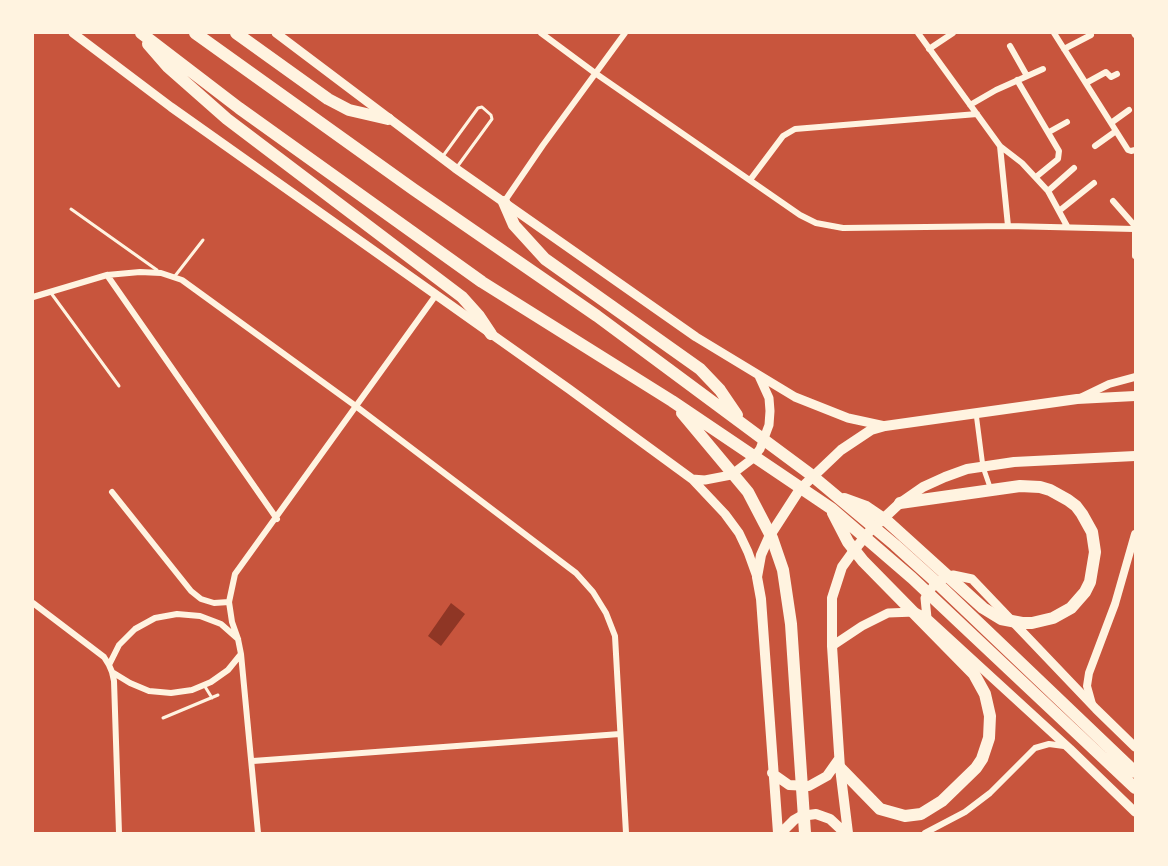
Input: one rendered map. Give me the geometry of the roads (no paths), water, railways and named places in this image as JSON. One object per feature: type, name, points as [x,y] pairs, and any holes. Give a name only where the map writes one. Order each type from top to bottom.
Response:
[{"type":"highway","points":[[195,33],[413,189],[597,316],[837,497],[936,582],[1135,772]]},
{"type":"highway","points":[[236,33],[328,99],[349,110],[388,119]]},
{"type":"highway","points":[[142,34],[239,108],[504,297],[672,401],[832,509],[896,564],[1135,788]]},
{"type":"highway","points":[[142,34],[160,59],[227,119],[462,297],[491,334]]},
{"type":"highway","points":[[504,202],[514,225],[532,247],[559,269],[700,369],[720,390],[740,422]]},
{"type":"highway","points":[[672,401],[748,492],[772,538],[783,570],[791,624],[805,833]]},
{"type":"highway","points":[[837,497],[856,503],[877,514],[983,608],[1001,619],[1032,623],[1053,618],[1071,608],[1085,592],[1090,582],[1095,562],[1092,532],[1082,514],[1059,494],[1030,486],[900,503]]},
{"type":"highway","points":[[832,509],[848,542],[863,561],[966,666],[980,684],[990,716],[986,748],[982,759],[969,776],[936,806],[913,816],[896,815],[880,809],[840,763]]},
{"type":"main road","points":[[73,33],[171,107],[692,479],[739,533],[757,577],[761,599],[772,773],[779,833]]},
{"type":"main road","points":[[276,33],[441,158],[696,337],[795,398],[848,418],[885,426]]},
{"type":"main road","points":[[692,479],[712,480],[731,475],[747,464],[760,449],[770,424],[770,411],[769,398],[758,374]]},
{"type":"main road","points":[[757,577],[761,555],[769,537],[783,512],[800,489],[841,450],[871,430],[885,426],[1077,399],[1135,396]]},
{"type":"main road","points":[[847,833],[832,646],[832,598],[842,567],[869,532],[900,503],[923,487],[945,477],[1014,462],[1135,456]]},
{"type":"main road","points":[[927,618],[925,598],[936,582],[953,575],[972,579],[1135,747]]},
{"type":"main road","points":[[832,646],[862,626],[888,613],[915,612],[927,618],[1135,812]]},
{"type":"main road","points":[[772,773],[789,785],[810,786],[827,776],[840,763]]},
{"type":"main road","points":[[779,833],[801,816],[816,814],[830,819],[847,833]]},
{"type":"street","points":[[541,33],[800,215],[825,226],[843,228],[1008,225],[1135,227]]},
{"type":"street","points":[[504,202],[625,33]]},
{"type":"street","points":[[918,33],[1000,146],[1036,177],[1048,191],[1067,226]]},
{"type":"street","points":[[929,49],[953,33]]},
{"type":"street","points":[[1054,33],[1128,150],[1131,152],[1135,150]]},
{"type":"street","points":[[1064,50],[1091,35]]},
{"type":"street","points":[[1010,46],[1027,76]]},
{"type":"street","points":[[970,105],[1043,69]]},
{"type":"street","points":[[1086,83],[1106,72],[1111,77],[1117,74]]},
{"type":"street","points":[[1017,80],[1058,147],[1059,155],[1055,162],[1036,177]]},
{"type":"street","points":[[1111,123],[1129,110]]},
{"type":"street","points":[[750,180],[783,136],[795,129],[977,114]]},
{"type":"street","points":[[1049,132],[1067,122]]},
{"type":"street","points":[[1095,146],[1116,131]]},
{"type":"street","points":[[1000,146],[1008,225]]},
{"type":"street","points":[[1048,191],[1074,168]]},
{"type":"street","points":[[1059,211],[1094,183]]},
{"type":"street","points":[[1113,201],[1135,227],[1135,256]]},
{"type":"street","points":[[33,297],[107,275],[161,273],[182,280],[357,407],[576,573],[593,592],[606,613],[615,636],[626,833]]},
{"type":"street","points":[[107,275],[277,519]]},
{"type":"street","points":[[258,833],[242,654],[232,622],[230,602],[235,574],[277,519],[436,295]]},
{"type":"street","points":[[1077,399],[1109,384],[1135,377]]},
{"type":"street","points":[[976,413],[983,467],[991,490]]},
{"type":"street","points":[[112,492],[191,591],[201,600],[208,602],[230,602]]},
{"type":"street","points":[[1096,709],[1088,693],[1089,673],[1115,604],[1135,534]]},
{"type":"street","points":[[33,603],[104,657],[111,668],[130,684],[150,691],[171,693],[192,690],[228,670],[242,654]]},
{"type":"street","points":[[119,833],[114,681],[111,668],[119,645],[135,629],[155,618],[177,614],[200,616],[220,624],[238,639]]},
{"type":"street","points":[[252,761],[620,734]]},
{"type":"street","points":[[925,833],[965,812],[990,794],[1035,748],[1056,744],[1070,749]]},
{"type":"lane","points":[[441,158],[478,108],[482,107],[492,115],[492,118],[455,168]]},
{"type":"lane","points":[[71,209],[161,273]]},
{"type":"lane","points":[[174,278],[203,240]]},
{"type":"lane","points":[[51,292],[119,386]]},
{"type":"lane","points":[[204,685],[212,698]]},
{"type":"lane","points":[[163,718],[218,695]]}]
